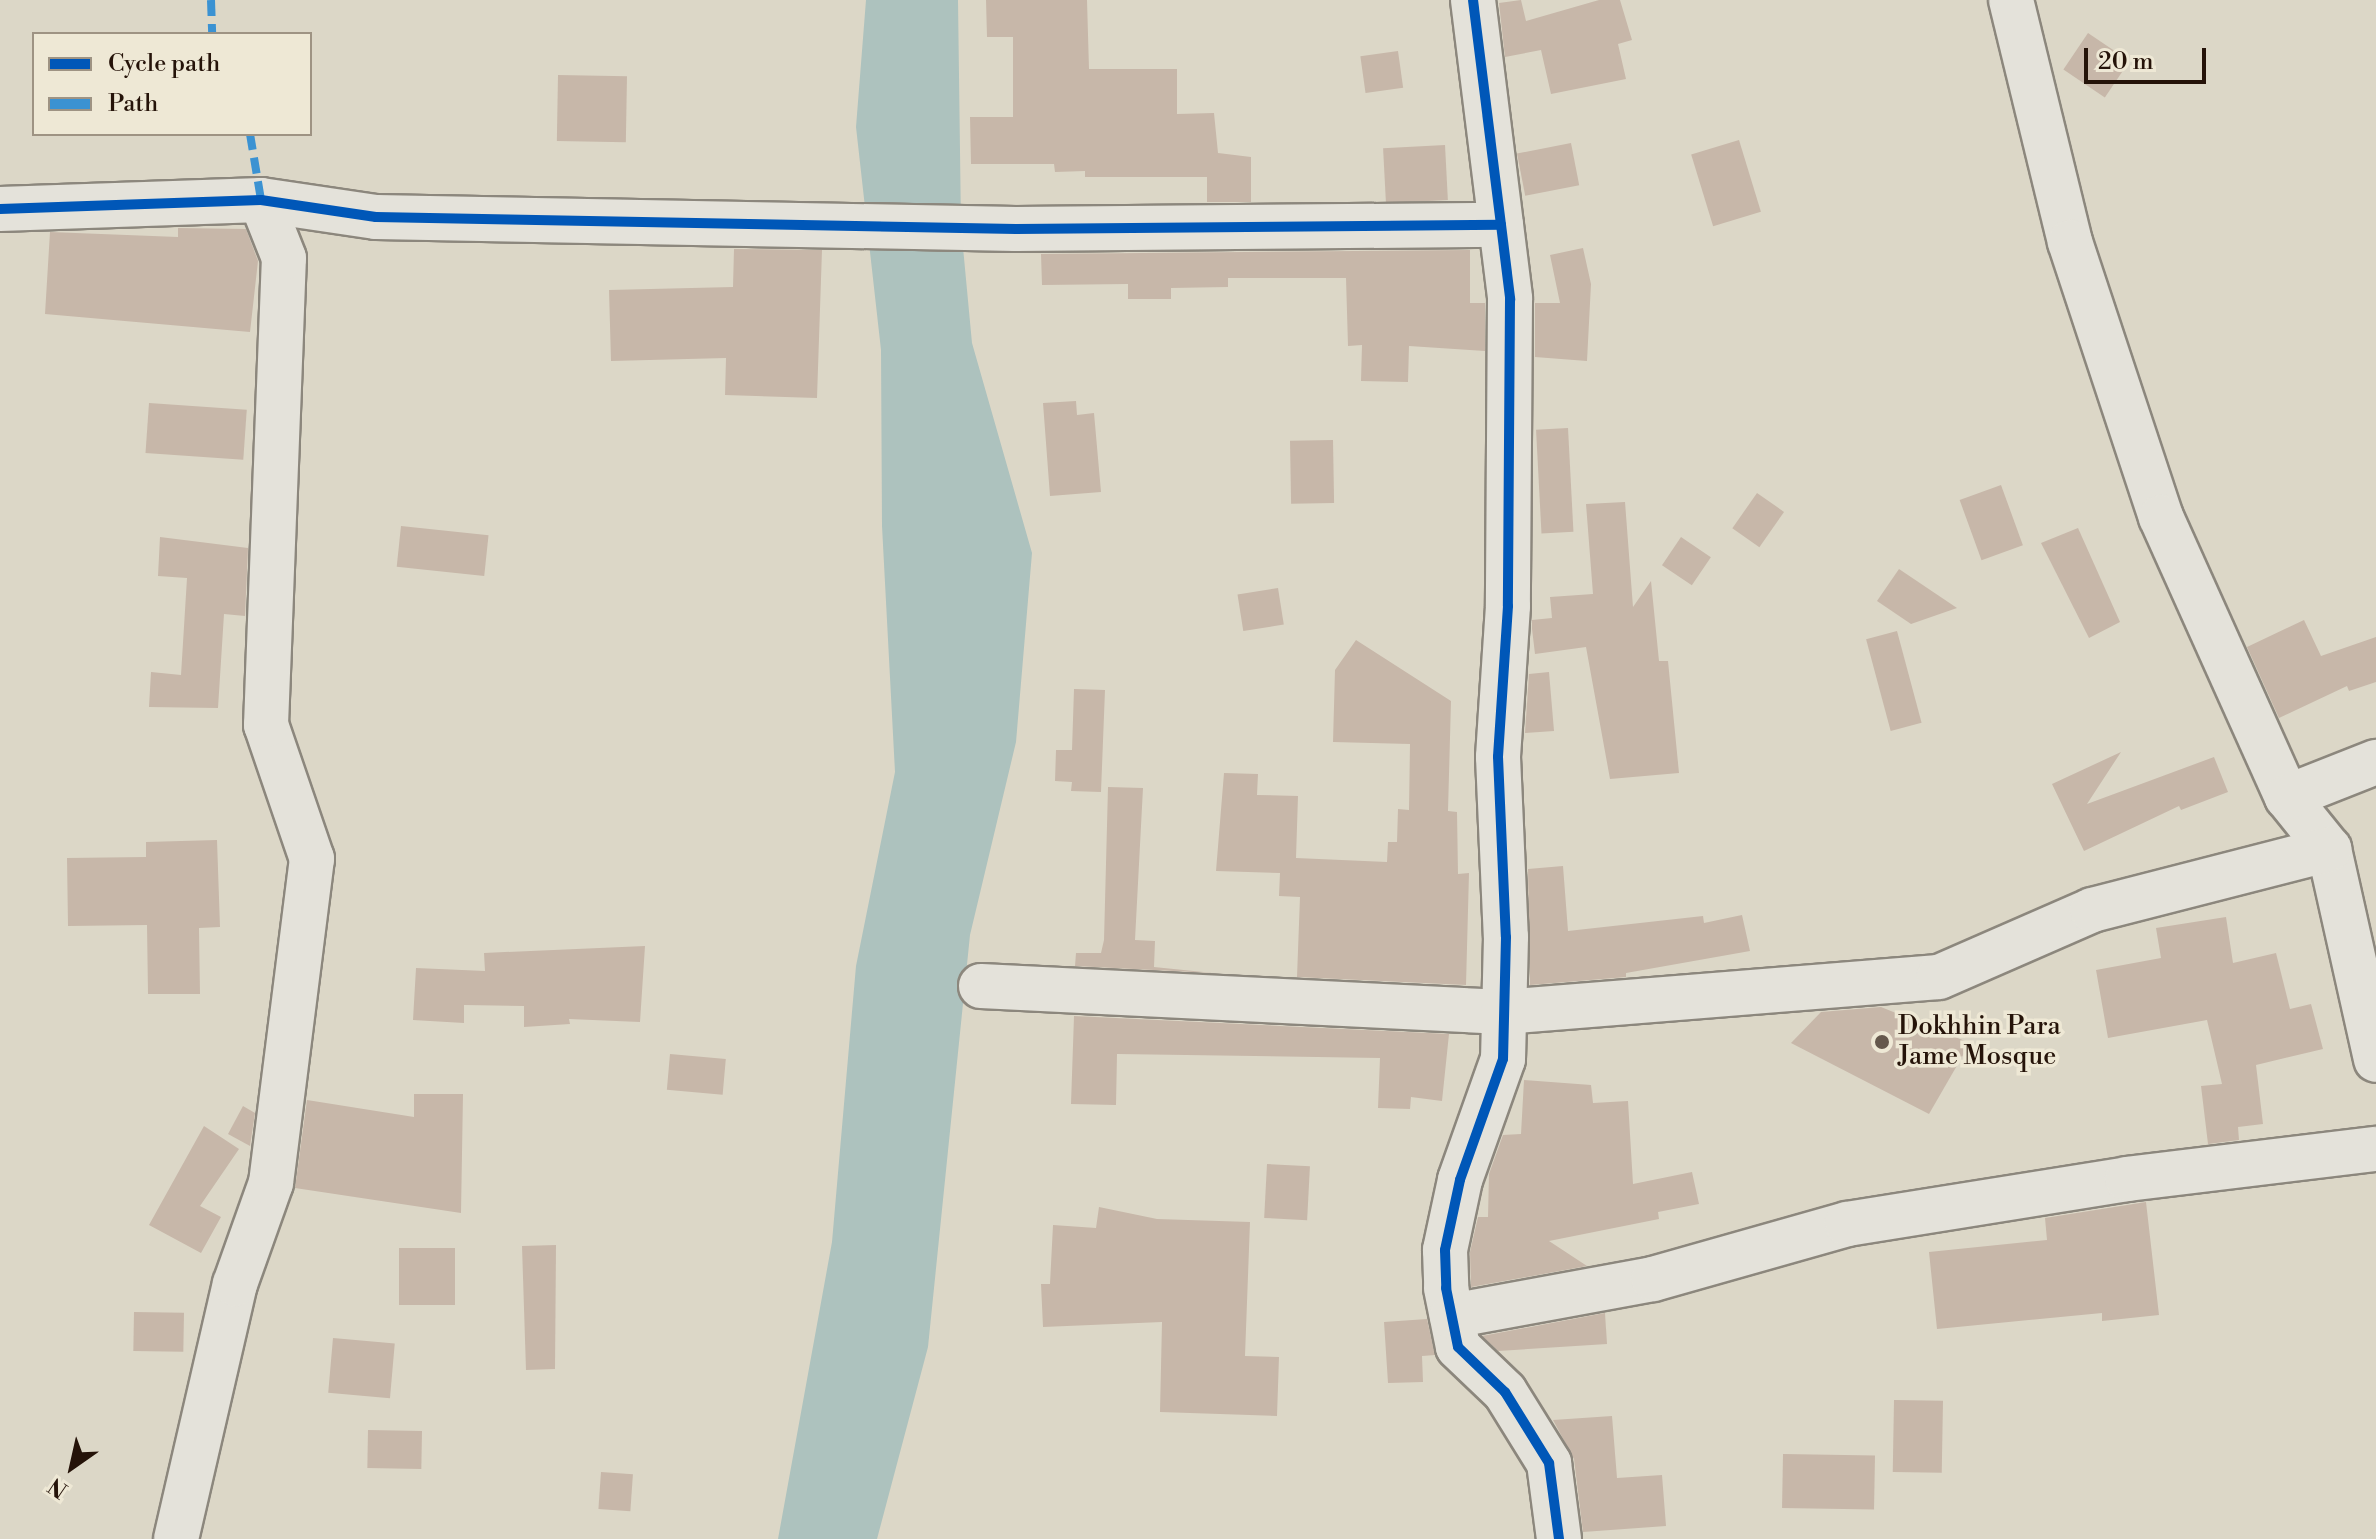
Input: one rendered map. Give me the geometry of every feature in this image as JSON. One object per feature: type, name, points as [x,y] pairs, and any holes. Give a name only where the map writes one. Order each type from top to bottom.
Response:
[{"type":"street","points":[[1473,0],[1510,299],[1512,454],[1498,757],[1503,1059],[1460,1180],[1445,1250],[1458,1347],[1505,1392],[1549,1463],[1559,1539]]},
{"type":"street","points":[[2011,0],[2070,242],[2161,517],[2287,797],[2329,849],[2376,1060]]},
{"type":"street","points":[[0,209],[261,200],[376,217],[1016,229],[1501,225]]},
{"type":"street","points":[[176,1539],[235,1284],[271,1183],[312,859],[266,725],[284,258],[261,200]]},
{"type":"street","points":[[2287,797],[2376,762]]},
{"type":"street","points":[[981,986],[1503,1012],[1939,977],[2092,910],[2329,849]]},
{"type":"street","points":[[1452,1316],[1653,1279],[1847,1224],[2127,1179],[2376,1149]]},
{"type":"shaded area","points":[[866,0],[958,0],[961,226],[972,343],[1032,553],[1016,742],[970,935],[928,1347],[877,1539],[778,1539],[832,1242],[856,966],[895,772],[882,526],[881,350],[856,127]]},
{"type":"building","points":[[986,0],[1087,0],[1089,69],[1177,69],[1177,114],[1214,113],[1218,153],[1251,157],[1251,202],[1207,202],[1207,177],[1085,177],[1085,171],[1055,172],[1054,164],[971,164],[970,117],[1013,117],[1013,37],[987,37]]},
{"type":"building","points":[[1521,0],[1526,21],[1599,0],[1620,0],[1632,40],[1618,44],[1626,79],[1551,94],[1541,50],[1505,57],[1499,3]]},
{"type":"building","points":[[2088,33],[2129,61],[2105,97],[2063,69]]},
{"type":"building","points":[[1398,51],[1403,88],[1366,93],[1360,56]]},
{"type":"building","points":[[558,75],[627,76],[626,142],[557,141]]},
{"type":"building","points":[[1739,140],[1761,212],[1713,226],[1691,155]]},
{"type":"building","points":[[1571,143],[1579,185],[1525,196],[1517,153]]},
{"type":"building","points":[[1445,145],[1448,200],[1386,203],[1383,148]]},
{"type":"building","points":[[178,228],[246,229],[258,261],[250,332],[45,314],[50,232],[178,237]]},
{"type":"building","points":[[1583,248],[1591,284],[1587,361],[1535,357],[1535,303],[1560,303],[1550,255]]},
{"type":"building","points":[[734,249],[822,250],[817,398],[725,395],[726,358],[611,361],[609,290],[733,287]]},
{"type":"building","points":[[1470,250],[1470,303],[1485,303],[1485,351],[1409,346],[1408,382],[1361,381],[1362,345],[1348,346],[1346,278],[1228,278],[1228,287],[1171,288],[1171,299],[1128,299],[1128,284],[1042,285],[1041,254]]},
{"type":"building","points":[[1076,401],[1077,415],[1094,413],[1101,492],[1050,496],[1043,403]]},
{"type":"building","points":[[149,403],[247,410],[243,460],[146,453]]},
{"type":"building","points":[[1568,428],[1573,532],[1541,534],[1536,430]]},
{"type":"building","points":[[1333,440],[1334,503],[1291,504],[1290,441]]},
{"type":"building","points":[[2001,485],[2023,545],[1982,560],[1960,500]]},
{"type":"building","points":[[1757,493],[1784,512],[1759,547],[1732,528]]},
{"type":"building","points":[[1625,502],[1633,607],[1651,581],[1659,661],[1668,661],[1679,773],[1610,779],[1586,647],[1535,654],[1532,620],[1552,618],[1550,597],[1593,594],[1586,504]]},
{"type":"building","points":[[401,526],[489,535],[484,576],[397,567]]},
{"type":"building","points":[[2078,528],[2120,622],[2089,638],[2041,543]]},
{"type":"building","points":[[160,537],[248,548],[245,616],[224,614],[218,708],[149,707],[151,672],[181,675],[187,578],[158,576]]},
{"type":"building","points":[[1681,537],[1711,557],[1692,585],[1662,565]]},
{"type":"building","points":[[1899,569],[1957,608],[1911,624],[1877,601]]},
{"type":"building","points":[[1278,588],[1284,625],[1243,631],[1238,594]]},
{"type":"building","points":[[2304,620],[2321,656],[2376,637],[2376,682],[2349,691],[2347,686],[2279,718],[2247,647]]},
{"type":"building","points":[[1897,631],[1922,723],[1891,731],[1866,639]]},
{"type":"building","points":[[1356,640],[1451,701],[1448,811],[1457,812],[1458,874],[1469,873],[1466,985],[1297,977],[1300,897],[1279,896],[1280,873],[1216,871],[1224,773],[1258,774],[1257,795],[1298,796],[1296,858],[1387,862],[1388,842],[1397,842],[1398,809],[1409,810],[1410,744],[1333,742],[1335,670]]},
{"type":"building","points":[[1549,672],[1554,731],[1525,733],[1529,674]]},
{"type":"building","points":[[1074,689],[1105,690],[1101,792],[1071,791],[1072,782],[1055,781],[1056,750],[1072,750]]},
{"type":"building","points":[[2121,752],[2087,804],[2214,757],[2228,792],[2181,810],[2179,806],[2084,851],[2052,784]]},
{"type":"building","points":[[1108,787],[1143,788],[1135,940],[1155,941],[1154,967],[1213,973],[1075,966],[1076,953],[1101,953],[1104,940]]},
{"type":"building","points":[[217,840],[220,927],[199,928],[200,994],[148,994],[147,925],[68,926],[67,858],[146,857],[146,842]]},
{"type":"building","points":[[1563,866],[1568,931],[1703,916],[1704,923],[1742,915],[1750,951],[1626,973],[1626,977],[1530,985],[1528,869]]},
{"type":"building","points":[[2226,917],[2233,963],[2276,953],[2290,1009],[2311,1004],[2323,1049],[2256,1065],[2263,1124],[2238,1127],[2239,1140],[2208,1144],[2201,1086],[2222,1084],[2207,1020],[2108,1038],[2096,970],[2161,958],[2156,928]]},
{"type":"building","points":[[645,946],[640,1022],[569,1019],[570,1024],[524,1027],[524,1006],[464,1005],[464,1023],[413,1020],[416,968],[485,971],[484,953]]},
{"type":"building","points":[[1881,1007],[1970,1043],[1929,1114],[1791,1043],[1821,1012]]},
{"type":"building","points":[[1074,1016],[1449,1034],[1442,1101],[1411,1097],[1410,1109],[1378,1108],[1380,1058],[1117,1054],[1116,1105],[1071,1104]]},
{"type":"building","points":[[670,1054],[726,1059],[723,1095],[667,1090]]},
{"type":"building","points":[[1524,1080],[1591,1085],[1593,1103],[1628,1101],[1633,1184],[1692,1172],[1699,1204],[1658,1212],[1659,1219],[1549,1241],[1587,1266],[1471,1287],[1470,1252],[1478,1217],[1488,1217],[1489,1174],[1503,1135],[1521,1134]]},
{"type":"building","points":[[414,1094],[463,1094],[461,1213],[295,1188],[307,1100],[414,1117]]},
{"type":"building","points":[[243,1106],[255,1113],[250,1146],[228,1134]]},
{"type":"building","points":[[204,1126],[239,1149],[200,1206],[221,1217],[201,1253],[149,1225]]},
{"type":"building","points":[[1267,1164],[1310,1166],[1307,1220],[1264,1218]]},
{"type":"building","points":[[2146,1202],[2159,1315],[2102,1321],[2102,1313],[1937,1329],[1929,1252],[2047,1240],[2045,1218]]},
{"type":"building","points":[[1099,1207],[1157,1219],[1250,1222],[1245,1356],[1279,1357],[1277,1416],[1160,1412],[1162,1322],[1043,1327],[1041,1284],[1050,1284],[1053,1225],[1096,1228]]},
{"type":"building","points":[[556,1245],[555,1369],[526,1370],[522,1246]]},
{"type":"building","points":[[399,1248],[455,1248],[455,1305],[399,1305]]},
{"type":"building","points":[[134,1312],[184,1313],[183,1352],[133,1351]]},
{"type":"building","points":[[1605,1313],[1607,1344],[1498,1351],[1482,1336]]},
{"type":"building","points":[[1427,1319],[1435,1355],[1422,1356],[1423,1382],[1388,1383],[1384,1322]]},
{"type":"building","points":[[333,1338],[395,1343],[390,1398],[328,1393]]},
{"type":"building","points":[[1894,1400],[1943,1401],[1942,1473],[1893,1472]]},
{"type":"building","points":[[1612,1416],[1617,1478],[1662,1475],[1666,1526],[1583,1532],[1574,1459],[1553,1420]]},
{"type":"building","points":[[368,1430],[422,1431],[421,1469],[367,1468]]},
{"type":"building","points":[[1783,1454],[1875,1456],[1874,1510],[1782,1508]]},
{"type":"building","points":[[601,1472],[633,1474],[630,1511],[598,1509]]},
{"type":"marked path","points":[[211,0],[212,32]]},
{"type":"marked path","points":[[250,136],[261,200]]},
{"type":"cycle path","points":[[1473,0],[1510,299],[1508,606],[1498,757],[1506,937],[1503,1059],[1460,1180],[1445,1250],[1446,1288],[1458,1347],[1505,1392],[1549,1463],[1559,1539]]},
{"type":"cycle path","points":[[0,209],[261,200],[376,217],[1016,229],[1501,225]]},
{"type":"place","name":"Dokhhin Para Jame Mosque","points":[[1882,1042]]}]
